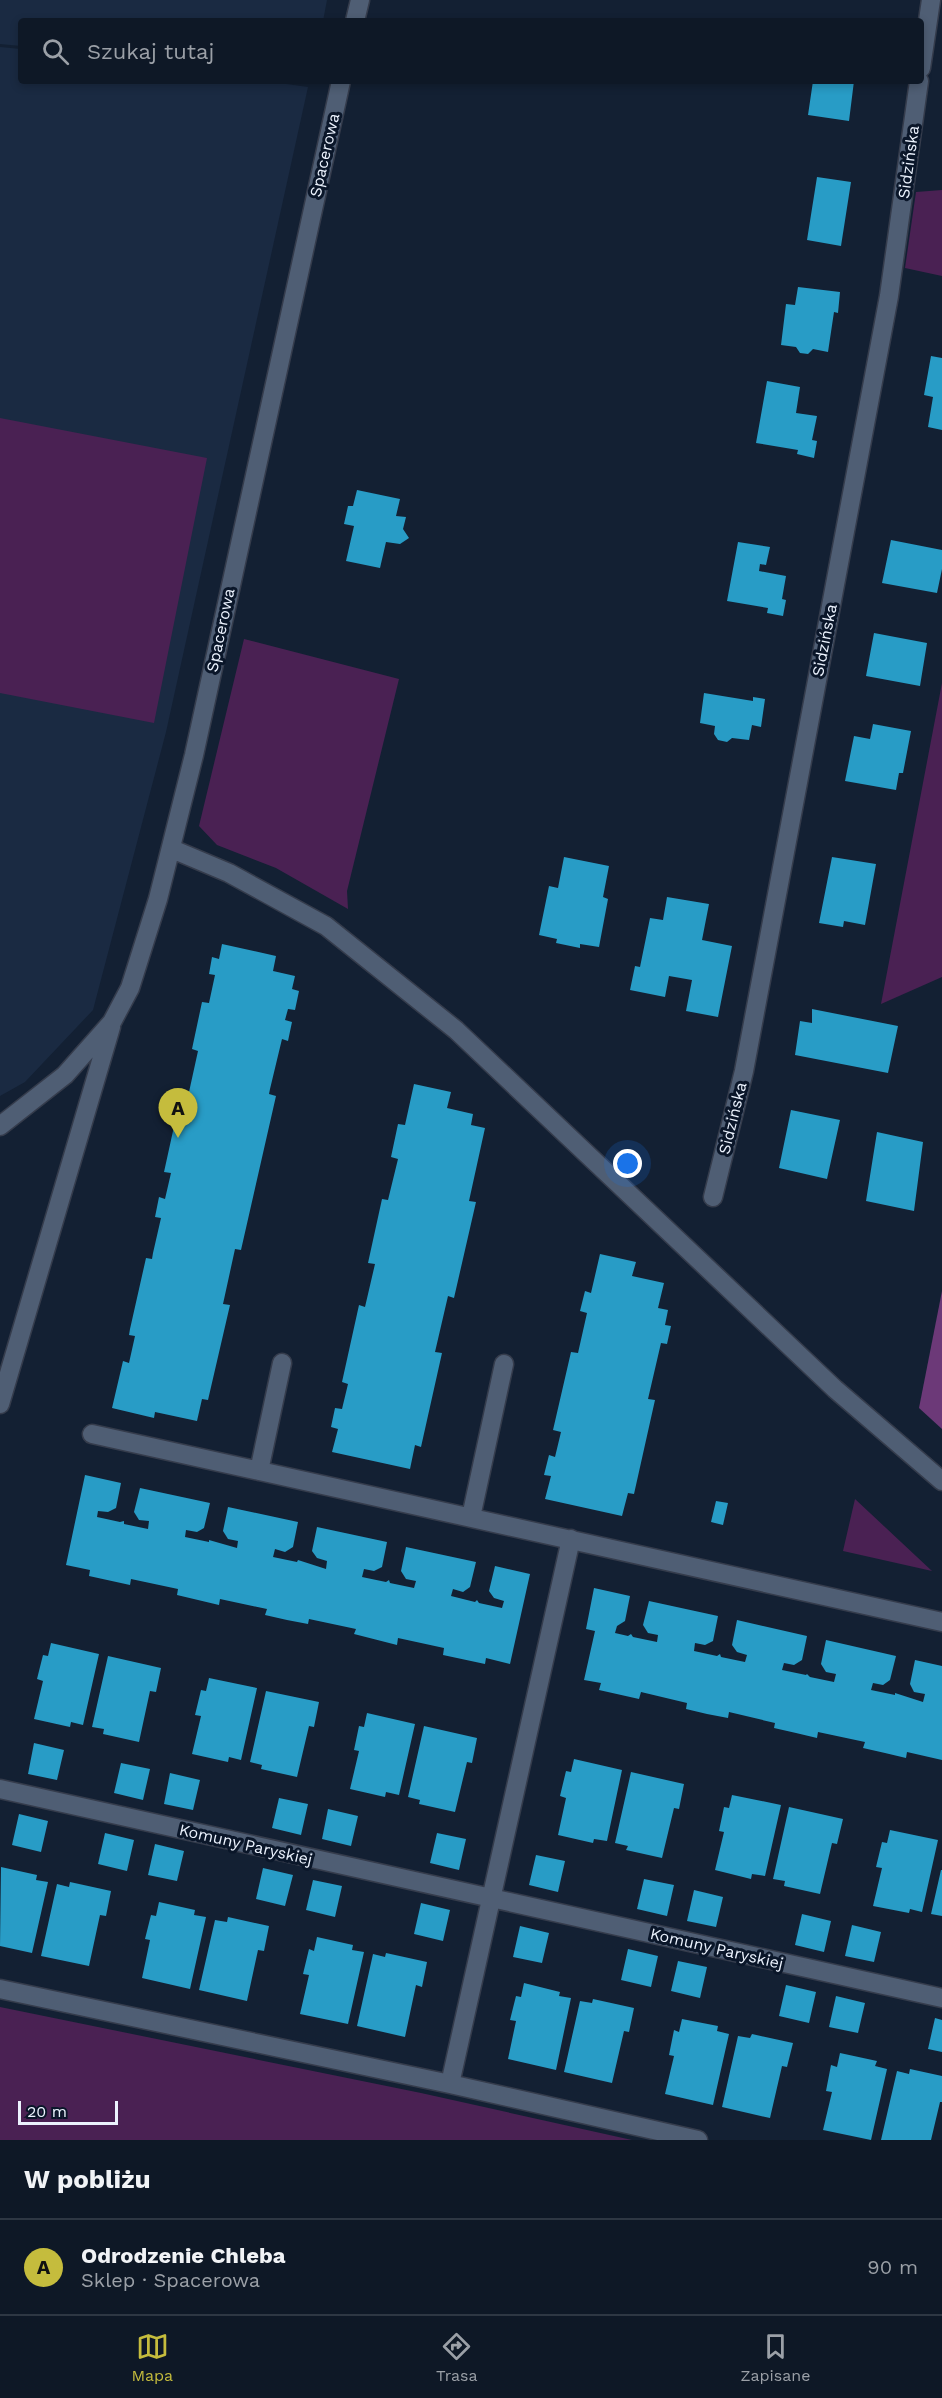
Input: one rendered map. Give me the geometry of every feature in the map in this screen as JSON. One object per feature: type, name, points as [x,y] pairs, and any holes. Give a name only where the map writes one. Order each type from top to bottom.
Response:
[{"type":"street","points":[[356,18],[360,0]]},
{"type":"street","points":[[924,48],[931,0]]},
{"type":"street","name":"Spacerowa","points":[[0,1126],[65,1075],[112,1022],[134,977],[172,849],[340,84]]},
{"type":"street","name":"Sidzińska","points":[[714,1197],[744,1071],[889,296],[919,84]]},
{"type":"street","points":[[172,849],[229,873],[326,926],[456,1030],[835,1389],[942,1481]]},
{"type":"street","points":[[0,1404],[112,1022]]},
{"type":"street","points":[[259,1471],[282,1363]]},
{"type":"street","points":[[471,1517],[504,1364]]},
{"type":"street","points":[[92,1434],[942,1622]]},
{"type":"street","points":[[450,2084],[571,1539]]},
{"type":"street","name":"Komuny Paryskiej","points":[[0,1789],[942,1998]]},
{"type":"street","points":[[0,1989],[450,2084],[698,2140]]},
{"type":"shaded area","points":[[0,0],[327,0],[324,18],[18,18],[18,46],[0,44]]},
{"type":"shaded area","points":[[0,47],[18,49],[18,84],[286,84],[308,87],[166,732],[93,1010],[25,1082],[0,1096]]},
{"type":"shaded area","points":[[942,190],[942,276],[905,268],[916,192]]},
{"type":"shaded area","points":[[0,418],[207,458],[154,723],[0,693]]},
{"type":"shaded area","points":[[244,639],[399,679],[347,891],[348,909],[276,868],[217,845],[199,826]]},
{"type":"shaded area","points":[[942,683],[942,977],[881,1004]]},
{"type":"shaded area","points":[[942,1291],[942,1429],[919,1408]]},
{"type":"shaded area","points":[[855,1499],[932,1571],[843,1551]]},
{"type":"shaded area","points":[[0,2007],[421,2093],[632,2140],[0,2140]]},
{"type":"building","points":[[813,84],[854,84],[849,121],[808,115]]},
{"type":"building","points":[[817,177],[851,182],[841,246],[807,240]]},
{"type":"building","points":[[798,287],[840,292],[838,313],[834,312],[828,352],[813,349],[808,354],[800,353],[796,347],[781,345],[786,304],[795,305]]},
{"type":"building","points":[[931,356],[942,358],[942,430],[928,427],[933,397],[924,395]]},
{"type":"building","points":[[767,381],[800,387],[796,413],[817,416],[812,440],[817,441],[814,458],[797,454],[798,450],[756,443]]},
{"type":"building","points":[[357,490],[400,499],[396,516],[406,517],[403,529],[409,538],[400,544],[386,542],[380,568],[346,561],[354,526],[344,524],[348,506],[353,506]]},
{"type":"building","points":[[891,540],[942,550],[942,569],[937,593],[882,583]]},
{"type":"building","points":[[738,542],[770,547],[766,565],[760,564],[759,571],[786,576],[782,599],[786,600],[783,616],[767,613],[768,608],[727,601]]},
{"type":"building","points":[[874,633],[927,643],[920,686],[866,676]]},
{"type":"building","points":[[704,693],[753,701],[753,697],[765,699],[761,727],[752,725],[749,740],[732,738],[727,742],[718,740],[714,734],[715,726],[700,723]]},
{"type":"building","points":[[873,724],[911,731],[903,773],[899,773],[896,790],[845,781],[854,736],[870,739]]},
{"type":"building","points":[[564,857],[609,866],[603,897],[608,899],[599,947],[580,944],[580,948],[556,943],[557,939],[539,935],[549,886],[558,888]]},
{"type":"building","points":[[832,857],[876,864],[865,925],[844,921],[843,927],[819,923]]},
{"type":"building","points":[[667,897],[709,904],[702,940],[732,946],[718,1017],[686,1011],[692,980],[669,976],[665,997],[630,990],[635,966],[640,967],[650,918],[663,920]]},
{"type":"building","points":[[222,944],[276,956],[273,971],[295,976],[292,989],[299,991],[295,1010],[288,1009],[285,1020],[292,1022],[288,1041],[282,1039],[270,1089],[269,1094],[276,1096],[241,1250],[235,1249],[223,1304],[230,1305],[208,1400],[202,1399],[197,1421],[155,1412],[154,1418],[112,1408],[123,1361],[129,1363],[135,1336],[129,1335],[130,1329],[146,1258],[152,1259],[161,1218],[155,1217],[159,1197],[165,1199],[171,1173],[164,1172],[182,1090],[189,1092],[198,1051],[192,1049],[202,1002],[209,1003],[215,975],[209,974],[212,957],[219,959]]},
{"type":"building","points":[[812,1009],[898,1026],[888,1073],[795,1055],[800,1021],[812,1023]]},
{"type":"building","points":[[414,1084],[451,1092],[447,1108],[473,1114],[471,1125],[485,1128],[469,1201],[476,1202],[454,1298],[448,1296],[435,1352],[442,1353],[421,1447],[415,1445],[410,1469],[332,1452],[338,1429],[331,1427],[335,1408],[342,1409],[348,1384],[342,1382],[359,1305],[365,1307],[375,1264],[368,1263],[382,1199],[388,1200],[398,1159],[391,1157],[398,1124],[405,1125]]},
{"type":"building","points":[[791,1110],[840,1120],[827,1179],[779,1168]]},
{"type":"building","points":[[877,1132],[923,1142],[914,1211],[866,1201]]},
{"type":"building","points":[[600,1254],[636,1262],[632,1276],[664,1283],[658,1308],[668,1310],[665,1325],[671,1326],[667,1344],[661,1343],[648,1399],[655,1400],[634,1494],[628,1493],[622,1516],[545,1499],[551,1476],[544,1475],[549,1455],[555,1457],[561,1432],[553,1430],[571,1352],[578,1353],[587,1313],[580,1311],[585,1291],[591,1293]]},
{"type":"building","points":[[85,1475],[121,1483],[116,1508],[108,1512],[98,1511],[97,1517],[124,1521],[124,1524],[148,1529],[149,1521],[139,1520],[134,1512],[140,1488],[210,1503],[204,1528],[197,1532],[186,1530],[185,1537],[209,1542],[209,1540],[237,1548],[238,1541],[228,1539],[223,1531],[228,1507],[298,1522],[293,1547],[285,1552],[275,1549],[273,1557],[297,1562],[298,1560],[326,1569],[327,1561],[317,1558],[312,1551],[317,1527],[387,1542],[382,1567],[374,1571],[364,1569],[362,1577],[386,1582],[389,1580],[390,1583],[414,1588],[416,1581],[406,1579],[401,1571],[406,1547],[476,1562],[470,1587],[463,1592],[453,1589],[451,1596],[475,1602],[477,1600],[479,1603],[502,1608],[504,1601],[494,1598],[489,1591],[495,1566],[530,1574],[510,1664],[486,1658],[485,1664],[443,1655],[444,1648],[398,1638],[397,1645],[354,1634],[356,1629],[309,1619],[308,1624],[287,1620],[265,1615],[267,1609],[220,1599],[219,1605],[177,1595],[178,1589],[131,1579],[130,1585],[89,1576],[90,1570],[66,1565]]},
{"type":"building","points":[[716,1501],[728,1503],[723,1525],[711,1522]]},
{"type":"building","points":[[594,1588],[630,1596],[625,1621],[617,1626],[615,1633],[628,1636],[631,1634],[633,1637],[657,1642],[658,1635],[648,1633],[643,1625],[649,1601],[718,1616],[713,1641],[705,1645],[695,1643],[694,1651],[717,1656],[720,1654],[721,1657],[745,1662],[747,1655],[737,1652],[732,1645],[737,1620],[807,1636],[802,1660],[794,1665],[784,1663],[782,1670],[807,1674],[810,1677],[834,1682],[836,1674],[826,1672],[821,1664],[826,1640],[896,1656],[890,1680],[883,1685],[873,1683],[871,1690],[895,1695],[895,1693],[923,1702],[925,1694],[914,1692],[910,1684],[915,1660],[942,1666],[942,1760],[907,1752],[906,1758],[863,1748],[865,1742],[818,1732],[817,1738],[774,1728],[775,1723],[729,1712],[728,1718],[707,1714],[686,1709],[687,1703],[641,1692],[639,1699],[599,1690],[601,1683],[584,1680],[595,1631],[586,1629]]},
{"type":"building","points":[[51,1643],[99,1654],[83,1725],[71,1722],[70,1727],[34,1719],[43,1681],[37,1679],[43,1655],[48,1656]]},
{"type":"building","points":[[108,1656],[161,1668],[156,1692],[150,1691],[139,1742],[103,1734],[104,1729],[92,1727]]},
{"type":"building","points":[[209,1678],[257,1688],[241,1760],[229,1757],[228,1762],[192,1754],[201,1716],[195,1715],[201,1690],[206,1691]]},
{"type":"building","points":[[266,1691],[319,1702],[314,1727],[309,1726],[297,1777],[261,1769],[262,1765],[250,1762]]},
{"type":"building","points":[[367,1713],[415,1724],[399,1795],[386,1792],[385,1797],[350,1789],[359,1751],[354,1750],[359,1726],[364,1727]]},
{"type":"building","points":[[424,1726],[477,1738],[472,1763],[467,1762],[455,1812],[419,1804],[420,1800],[408,1797]]},
{"type":"building","points":[[34,1743],[64,1750],[57,1780],[28,1774]]},
{"type":"building","points":[[574,1759],[622,1770],[607,1841],[594,1839],[593,1843],[558,1835],[566,1798],[560,1796],[566,1771],[571,1772]]},
{"type":"building","points":[[121,1763],[150,1769],[143,1800],[114,1793]]},
{"type":"building","points":[[631,1772],[684,1784],[679,1809],[674,1808],[662,1858],[626,1850],[628,1846],[615,1843]]},
{"type":"building","points":[[170,1773],[200,1780],[193,1810],[164,1804]]},
{"type":"building","points":[[732,1795],[781,1805],[765,1876],[752,1874],[751,1879],[715,1870],[724,1832],[719,1831],[724,1807],[729,1808]]},
{"type":"building","points":[[279,1798],[308,1804],[301,1835],[272,1828]]},
{"type":"building","points":[[789,1807],[843,1819],[837,1844],[832,1843],[820,1894],[784,1886],[785,1881],[773,1879]]},
{"type":"building","points":[[328,1809],[358,1816],[351,1846],[322,1839]]},
{"type":"building","points":[[19,1814],[48,1821],[41,1852],[12,1845]]},
{"type":"building","points":[[890,1830],[938,1840],[922,1912],[910,1909],[909,1913],[873,1906],[882,1868],[876,1867],[882,1842],[887,1843]]},
{"type":"building","points":[[105,1833],[134,1840],[127,1871],[98,1864]]},
{"type":"building","points":[[437,1833],[466,1839],[459,1870],[430,1863]]},
{"type":"building","points":[[155,1844],[184,1851],[177,1881],[148,1875]]},
{"type":"building","points":[[536,1855],[565,1861],[558,1892],[529,1885]]},
{"type":"building","points":[[1,1867],[37,1875],[36,1880],[48,1882],[32,1953],[0,1946]]},
{"type":"building","points":[[263,1868],[293,1875],[285,1906],[256,1899]]},
{"type":"building","points":[[942,1870],[942,1916],[931,1914]]},
{"type":"building","points":[[644,1879],[674,1885],[667,1916],[637,1909]]},
{"type":"building","points":[[313,1880],[342,1886],[335,1917],[306,1910]]},
{"type":"building","points":[[70,1882],[111,1891],[106,1916],[100,1915],[89,1966],[41,1956],[57,1884],[69,1887]]},
{"type":"building","points":[[694,1890],[723,1897],[716,1927],[687,1921]]},
{"type":"building","points":[[159,1902],[195,1910],[194,1915],[206,1917],[190,1989],[142,1978],[150,1940],[145,1939],[151,1915],[156,1916]]},
{"type":"building","points":[[421,1903],[450,1910],[443,1941],[414,1934]]},
{"type":"building","points":[[802,1914],[831,1921],[824,1952],[795,1945]]},
{"type":"building","points":[[228,1917],[269,1926],[264,1951],[258,1950],[247,2001],[199,1990],[215,1920],[227,1922]]},
{"type":"building","points":[[852,1925],[881,1932],[874,1962],[845,1956]]},
{"type":"building","points":[[520,1926],[549,1933],[542,1963],[513,1957]]},
{"type":"building","points":[[317,1937],[353,1945],[352,1950],[364,1952],[348,2024],[300,2014],[309,1975],[303,1974],[309,1949],[314,1951]]},
{"type":"building","points":[[628,1949],[658,1956],[651,1987],[621,1980]]},
{"type":"building","points":[[386,1953],[427,1962],[422,1987],[416,1985],[405,2037],[357,2026],[373,1954],[385,1957]]},
{"type":"building","points":[[678,1961],[707,1967],[700,1998],[671,1991]]},
{"type":"building","points":[[524,1983],[560,1992],[559,1996],[571,1998],[556,2070],[508,2059],[516,2021],[510,2020],[516,1996],[521,1997]]},
{"type":"building","points":[[786,1985],[816,1992],[809,2023],[779,2016]]},
{"type":"building","points":[[836,1996],[865,2003],[858,2033],[829,2027]]},
{"type":"building","points":[[593,1999],[634,2008],[629,2032],[624,2031],[612,2083],[564,2072],[580,2001],[592,2003]]},
{"type":"building","points":[[935,2018],[942,2020],[942,2052],[928,2049]]},
{"type":"building","points":[[682,2019],[718,2026],[717,2031],[729,2034],[713,2105],[665,2094],[674,2056],[669,2055],[674,2030],[679,2032]]},
{"type":"building","points":[[752,2034],[793,2043],[787,2067],[782,2066],[770,2118],[722,2107],[738,2036],[750,2038]]},
{"type":"building","points":[[840,2053],[877,2061],[875,2066],[887,2069],[871,2140],[823,2130],[832,2092],[826,2091],[831,2065],[837,2067]]},
{"type":"building","points":[[910,2069],[942,2076],[942,2102],[940,2102],[931,2140],[881,2140],[897,2071],[909,2074]]},
{"type":"place","name":"Odrodzenie Chleba","points":[[178,1138]]}]
